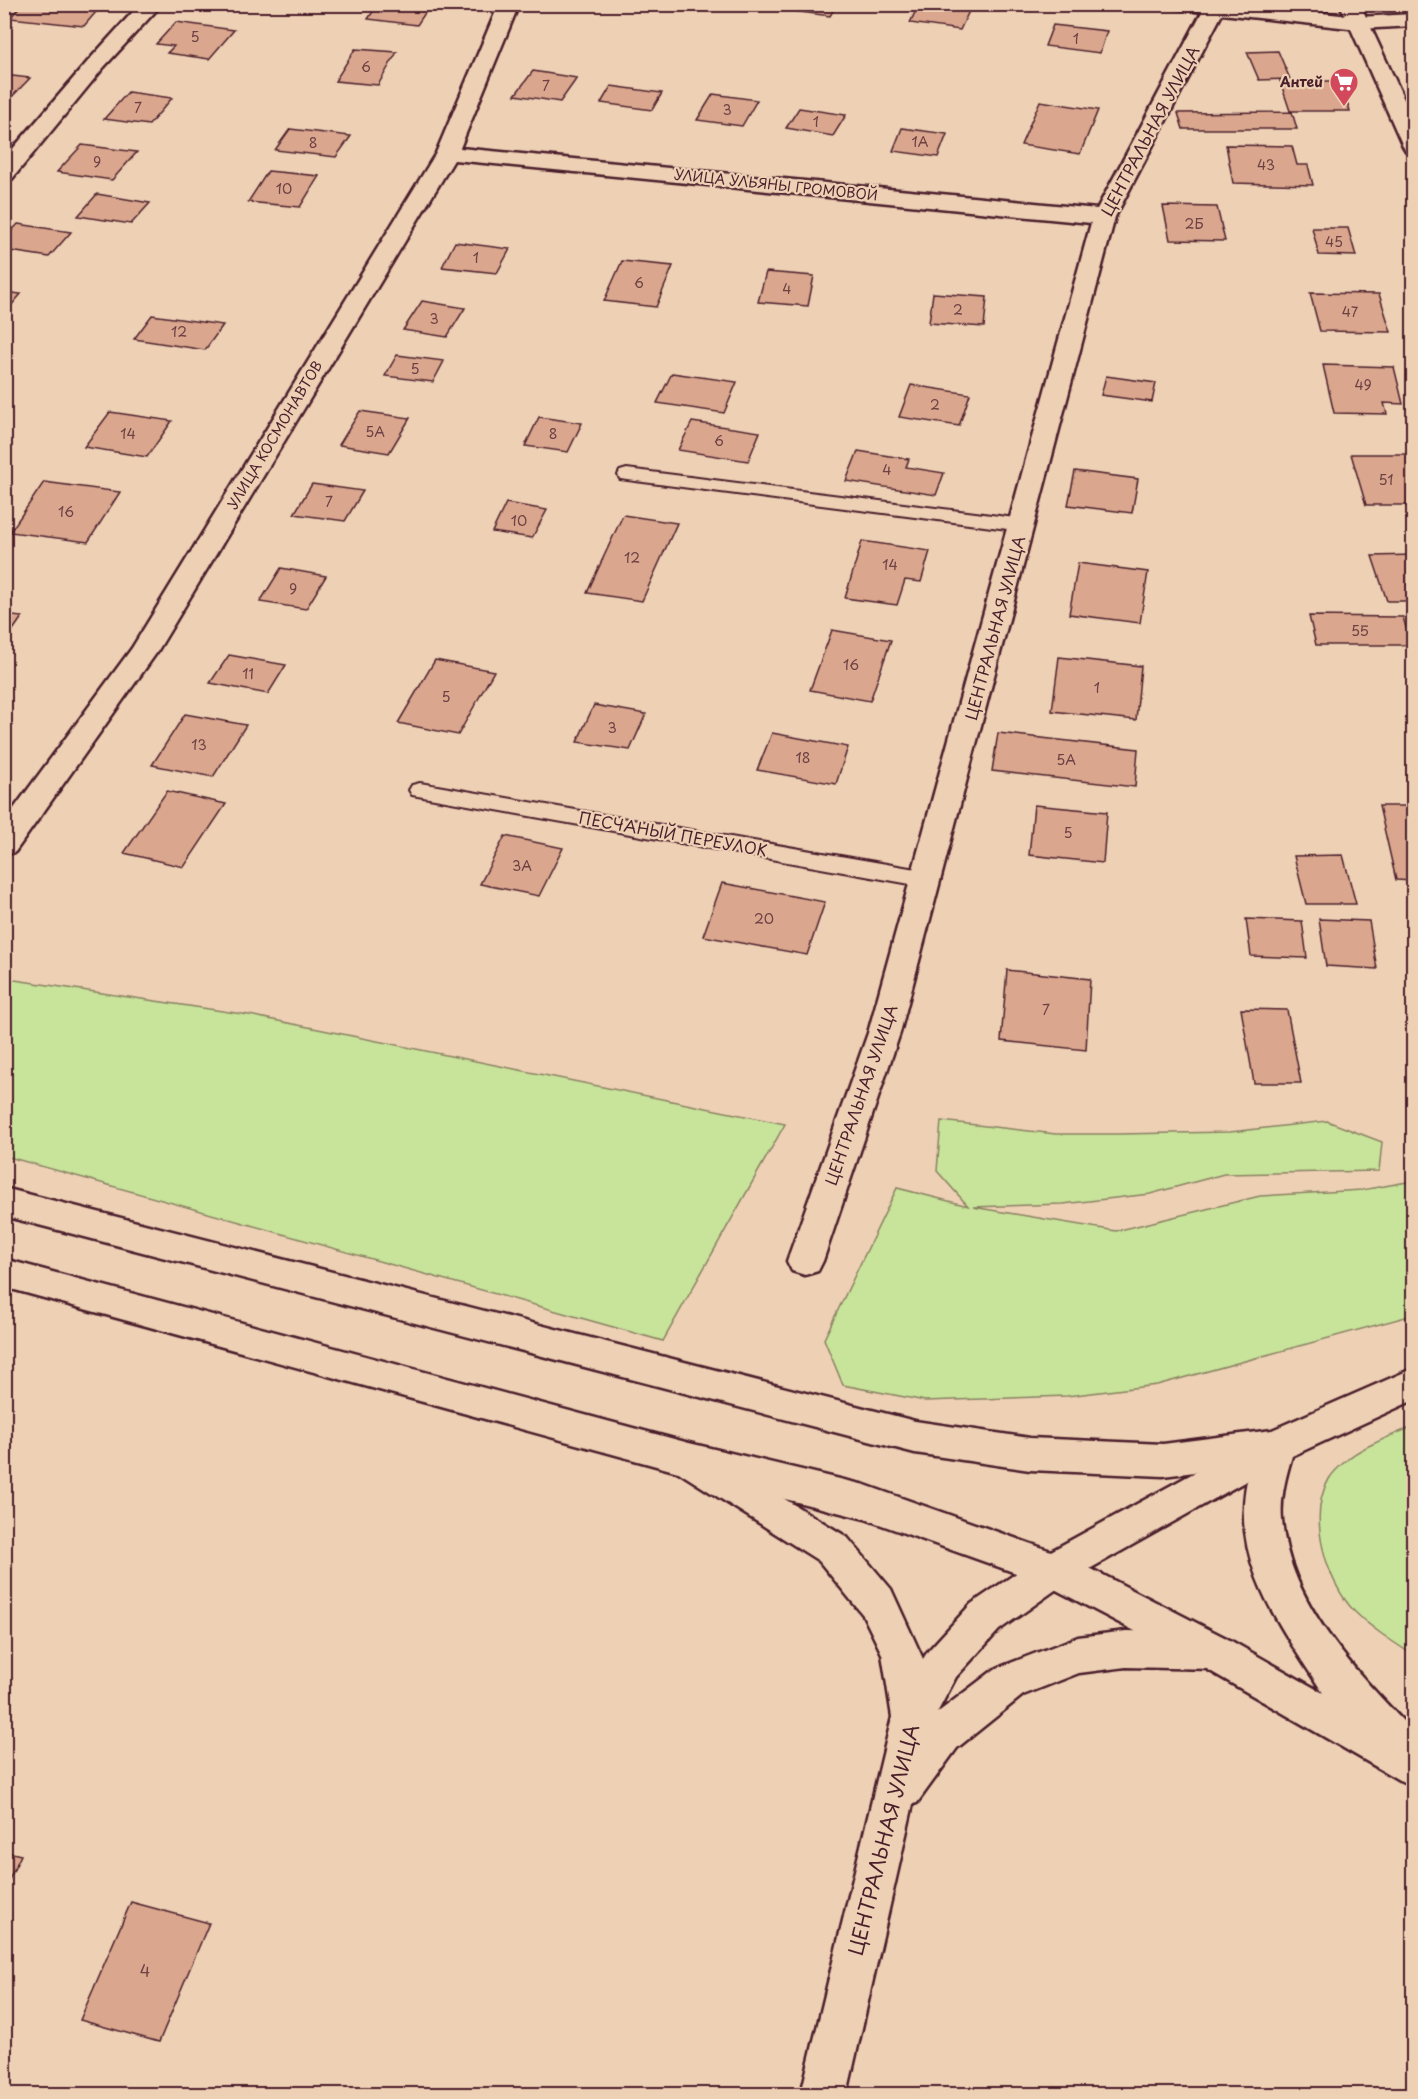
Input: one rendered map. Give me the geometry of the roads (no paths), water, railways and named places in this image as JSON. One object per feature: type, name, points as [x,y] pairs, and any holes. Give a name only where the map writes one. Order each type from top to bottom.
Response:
[{"type":"street","points":[[4,174],[97,63],[152,4]]},
{"type":"street","name":"УЛИЦА КОСМОНАВТОВ","points":[[4,845],[143,652],[447,153],[509,4]]},
{"type":"street","points":[[1182,4],[1215,8],[1354,14],[1413,20]]},
{"type":"street","name":"ЦЕНТРАЛЬНАЯ УЛИЦА","points":[[805,1261],[884,1033],[1023,525],[1104,217],[1215,8]]},
{"type":"street","points":[[1354,14],[1413,146]]},
{"type":"street","name":"УЛИЦА УЛЬЯНЫ ГРОМОВОЙ","points":[[447,153],[1104,217]]},
{"type":"street","points":[[4,1202],[915,1437],[1030,1454],[1163,1460],[1276,1446],[1413,1383]]},
{"type":"street","points":[[4,1273],[689,1459],[865,1502],[1054,1569],[1212,1651],[1413,1766]]},
{"type":"street","points":[[1276,1446],[1265,1482],[1262,1518],[1268,1556],[1287,1604],[1342,1686],[1413,1761]]},
{"type":"street","name":"ЦЕНТРАЛЬНАЯ УЛИЦА","points":[[824,2094],[913,1717],[942,1664],[985,1617],[1054,1569],[1276,1446]]},
{"type":"street","points":[[689,1459],[833,1549],[877,1602],[902,1653],[913,1717]]},
{"type":"street","points":[[892,1802],[942,1734],[1009,1683],[1078,1655],[1126,1649],[1212,1651]]},
{"type":"lane","points":[[627,475],[1023,525]]},
{"type":"lane","name":"ПЕСЧАНЫЙ ПЕРЕУЛОК","points":[[420,790],[927,879]]},
{"type":"place","name":"Антей","points":[[1344,108]]}]
